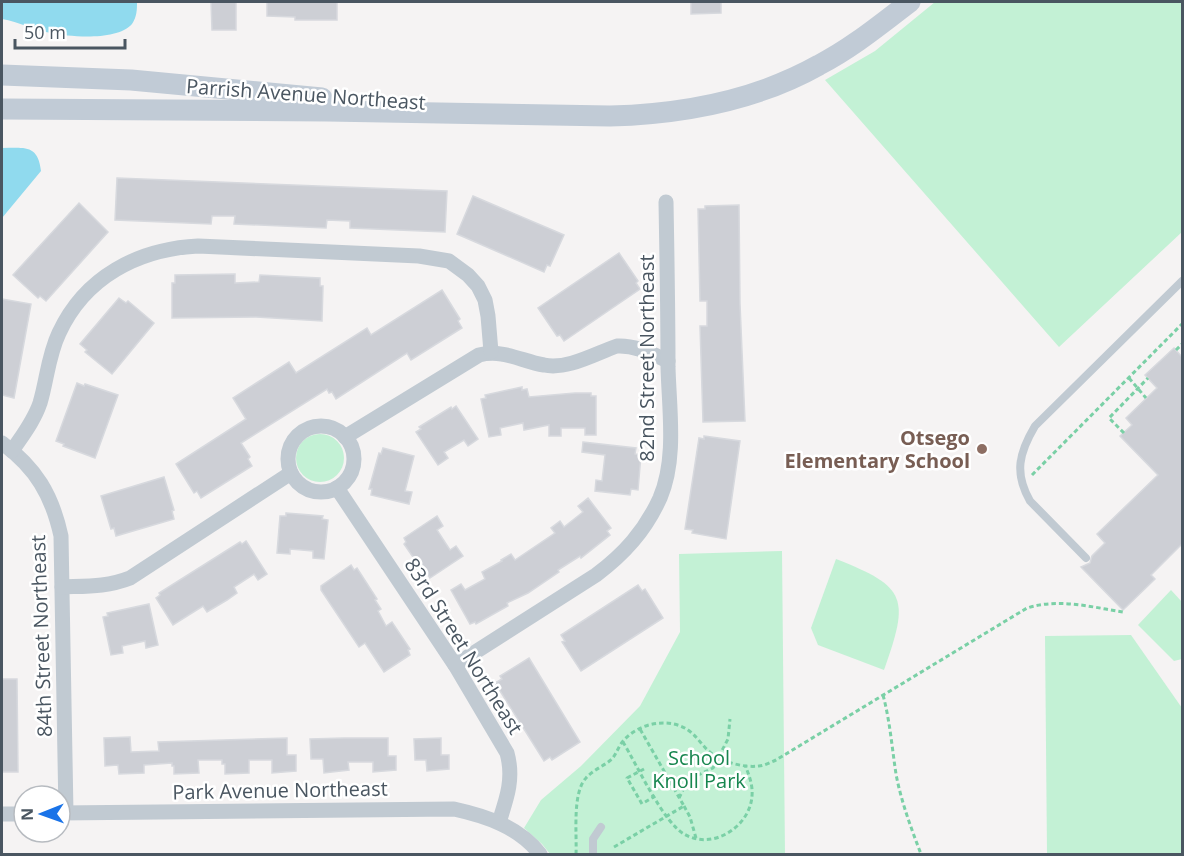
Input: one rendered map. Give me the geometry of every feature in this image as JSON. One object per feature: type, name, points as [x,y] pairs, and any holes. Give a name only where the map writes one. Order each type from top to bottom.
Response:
[{"type":"main road","name":"Parrish Avenue Northeast","points":[[2,109],[649,115],[717,104],[780,84],[820,65],[864,37],[910,2]]},
{"type":"main road","name":"Parrish Avenue Northeast","points":[[2,75],[131,80],[306,97],[484,106],[610,116]]},
{"type":"street","name":"82nd Street Northeast","points":[[455,665],[615,561],[632,544],[656,505],[666,477],[671,447],[666,202]]},
{"type":"street","points":[[7,447],[34,416],[51,353],[73,309],[107,273],[145,254],[167,249],[198,246],[295,250],[418,256],[448,261],[468,274],[478,286],[488,316],[491,352]]},
{"type":"street","points":[[345,437],[479,355],[491,352],[545,366],[572,362],[624,345],[668,361]]},
{"type":"street","points":[[321,426],[332,428],[345,437],[353,451],[354,462],[345,481],[337,488],[327,492],[306,489],[297,482],[288,462],[293,441],[300,433],[321,426]]},
{"type":"street","name":"84th Street Northeast","points":[[7,447],[21,457],[46,491],[56,511],[61,536],[63,784]]},
{"type":"street","points":[[62,586],[100,586],[115,584],[130,578],[291,473]]},
{"type":"street","name":"83rd Street Northeast","points":[[337,488],[455,665],[507,753],[511,767],[511,782],[498,822]]},
{"type":"street","name":"Park Avenue Northeast","points":[[72,813],[454,809],[498,822]]},
{"type":"street","points":[[498,822],[518,834],[540,855]]},
{"type":"lane","points":[[1086,558],[1030,501],[1020,479],[1021,452],[1035,426],[1182,281]]},
{"type":"lane","points":[[593,855],[593,839],[601,827]]},
{"type":"path","points":[[1022,485],[1182,324]]},
{"type":"path","points":[[1176,350],[1182,344]]},
{"type":"path","points":[[1129,378],[1146,398]]},
{"type":"path","points":[[1124,433],[1109,418],[1148,378]]},
{"type":"path","points":[[576,855],[579,787],[586,777],[612,759],[623,742],[639,729],[653,724],[679,725],[688,730],[719,758],[745,765],[760,766],[776,759],[1027,608],[1041,604],[1060,603],[1123,612]]},
{"type":"path","points":[[883,695],[897,775],[907,816],[921,855]]},
{"type":"path","points":[[680,798],[685,786],[692,778],[708,771],[719,758],[728,739],[730,719]]},
{"type":"path","points":[[639,729],[690,817],[696,838]]},
{"type":"path","points":[[623,742],[642,770],[666,816],[683,834],[696,838],[717,838],[730,832],[748,813],[753,794],[745,765]]},
{"type":"path","points":[[642,770],[627,778],[644,803],[655,796]]},
{"type":"path","points":[[614,847],[684,806]]},
{"type":"green space","points":[[935,2],[1182,2],[1182,232],[1059,347],[825,80],[875,51]]},
{"type":"green space","points":[[320,434],[337,441],[344,458],[337,475],[320,482],[303,475],[296,458],[303,441]]},
{"type":"green space","name":"School Knoll Park","points":[[782,551],[785,854],[550,854],[524,828],[541,800],[581,766],[640,706],[680,632],[679,554]]},
{"type":"green space","points":[[836,559],[877,578],[889,588],[896,598],[899,611],[897,627],[884,670],[818,645],[811,628]]},
{"type":"green space","points":[[1171,590],[1182,602],[1182,659],[1174,661],[1138,625]]},
{"type":"green space","points":[[1131,635],[1182,708],[1182,854],[1047,854],[1045,636]]},
{"type":"water","points":[[2,2],[137,2],[137,7],[134,21],[125,29],[105,35],[81,36],[45,32],[2,19]]},
{"type":"water","points":[[2,148],[29,149],[37,156],[41,171],[2,218]]},
{"type":"building","points":[[211,2],[236,2],[236,30],[212,30]]},
{"type":"building","points":[[267,2],[337,2],[337,20],[295,20],[295,17],[267,16]]},
{"type":"building","points":[[691,2],[721,2],[721,13],[691,14]]},
{"type":"building","points":[[117,178],[447,191],[445,232],[350,228],[350,221],[327,220],[326,228],[234,224],[235,216],[212,216],[211,224],[115,220]]},
{"type":"building","points":[[473,196],[564,235],[550,266],[547,265],[544,272],[457,234]]},
{"type":"building","points":[[79,203],[108,232],[46,301],[40,296],[38,298],[13,275]]},
{"type":"building","points":[[739,205],[745,421],[703,422],[700,326],[707,326],[707,301],[700,301],[698,209],[705,209],[705,206]]},
{"type":"building","points":[[619,253],[638,281],[636,283],[640,289],[564,341],[560,335],[557,336],[538,308]]},
{"type":"building","points":[[235,274],[235,283],[259,282],[260,275],[320,278],[320,286],[323,286],[322,321],[256,317],[172,318],[172,283],[175,283],[175,275]]},
{"type":"building","points":[[442,290],[460,319],[458,321],[462,328],[411,360],[407,353],[336,399],[327,389],[241,443],[250,457],[248,459],[252,466],[201,498],[197,491],[194,493],[176,464],[246,419],[233,398],[289,362],[296,373],[367,328],[371,335]]},
{"type":"building","points":[[119,298],[126,303],[128,301],[154,323],[112,374],[85,352],[87,350],[80,344]]},
{"type":"building","points":[[2,299],[31,304],[14,398],[2,395]]},
{"type":"building","points":[[1174,348],[1182,357],[1182,544],[1151,575],[1155,579],[1123,610],[1081,567],[1090,563],[1092,556],[1105,543],[1097,534],[1158,475],[1120,436],[1132,425],[1126,418],[1157,388],[1145,375]]},
{"type":"building","points":[[77,383],[118,395],[95,458],[56,441]]},
{"type":"building","points":[[522,387],[522,390],[527,389],[529,397],[575,393],[591,393],[591,396],[596,396],[596,435],[585,435],[585,428],[561,428],[561,436],[549,436],[549,425],[524,430],[523,423],[500,428],[501,435],[489,437],[481,399],[486,398],[485,395]]},
{"type":"building","points":[[456,406],[478,439],[468,446],[464,440],[444,452],[448,458],[438,465],[416,432],[421,429],[419,427]]},
{"type":"building","points":[[704,436],[740,441],[726,539],[692,533],[693,530],[685,529],[699,438],[704,439]]},
{"type":"building","points":[[583,442],[636,448],[635,454],[641,455],[638,490],[631,489],[630,495],[595,491],[596,480],[602,481],[605,455],[582,452]]},
{"type":"building","points":[[383,448],[414,456],[405,491],[412,492],[409,504],[371,495],[372,489],[369,489],[379,453],[381,454]]},
{"type":"building","points":[[164,477],[174,510],[172,511],[174,519],[116,536],[114,528],[111,529],[101,496]]},
{"type":"building","points":[[588,498],[611,528],[607,531],[610,535],[581,558],[580,556],[558,570],[559,572],[528,593],[507,603],[508,606],[476,624],[475,622],[470,624],[451,590],[461,584],[465,590],[485,579],[482,572],[511,554],[515,560],[555,533],[551,528],[560,521],[564,527],[583,512],[578,506]]},
{"type":"building","points":[[286,513],[323,516],[322,519],[328,520],[324,559],[313,558],[313,551],[290,549],[290,554],[277,553],[280,516],[286,516]]},
{"type":"building","points":[[437,516],[443,526],[437,530],[450,550],[456,546],[463,556],[430,578],[427,573],[424,575],[404,544],[406,542],[404,538]]},
{"type":"building","points":[[246,541],[267,574],[258,580],[254,574],[234,587],[237,593],[227,600],[207,612],[203,606],[173,625],[156,598],[160,595],[159,593],[240,542],[242,544]]},
{"type":"building","points":[[351,565],[354,570],[357,568],[377,599],[375,600],[381,609],[378,611],[386,626],[392,622],[410,649],[408,650],[410,655],[384,672],[365,643],[359,647],[321,590],[321,586]]},
{"type":"building","points":[[638,585],[642,591],[645,589],[663,618],[581,671],[562,642],[565,641],[561,635]]},
{"type":"building","points":[[149,604],[158,645],[146,648],[145,641],[122,646],[123,653],[111,655],[103,617],[108,616],[107,613]]},
{"type":"building","points":[[529,658],[580,742],[552,760],[550,757],[544,761],[495,683],[502,679],[500,676]]},
{"type":"building","points":[[2,679],[17,679],[18,772],[2,772]]},
{"type":"building","points":[[130,737],[131,752],[159,751],[158,742],[287,738],[287,755],[296,755],[296,771],[272,773],[272,760],[249,760],[249,773],[225,774],[225,764],[222,764],[222,760],[198,760],[199,773],[174,774],[172,763],[144,765],[144,773],[119,774],[118,765],[105,766],[104,738]]},
{"type":"building","points":[[388,738],[388,756],[396,756],[396,770],[373,772],[373,762],[348,762],[349,770],[324,773],[323,759],[311,759],[310,739]]},
{"type":"building","points":[[441,738],[441,755],[449,755],[449,769],[427,771],[426,760],[415,760],[414,739]]},
{"type":"place","name":"Otsego Elementary School","points":[[982,449]]}]
